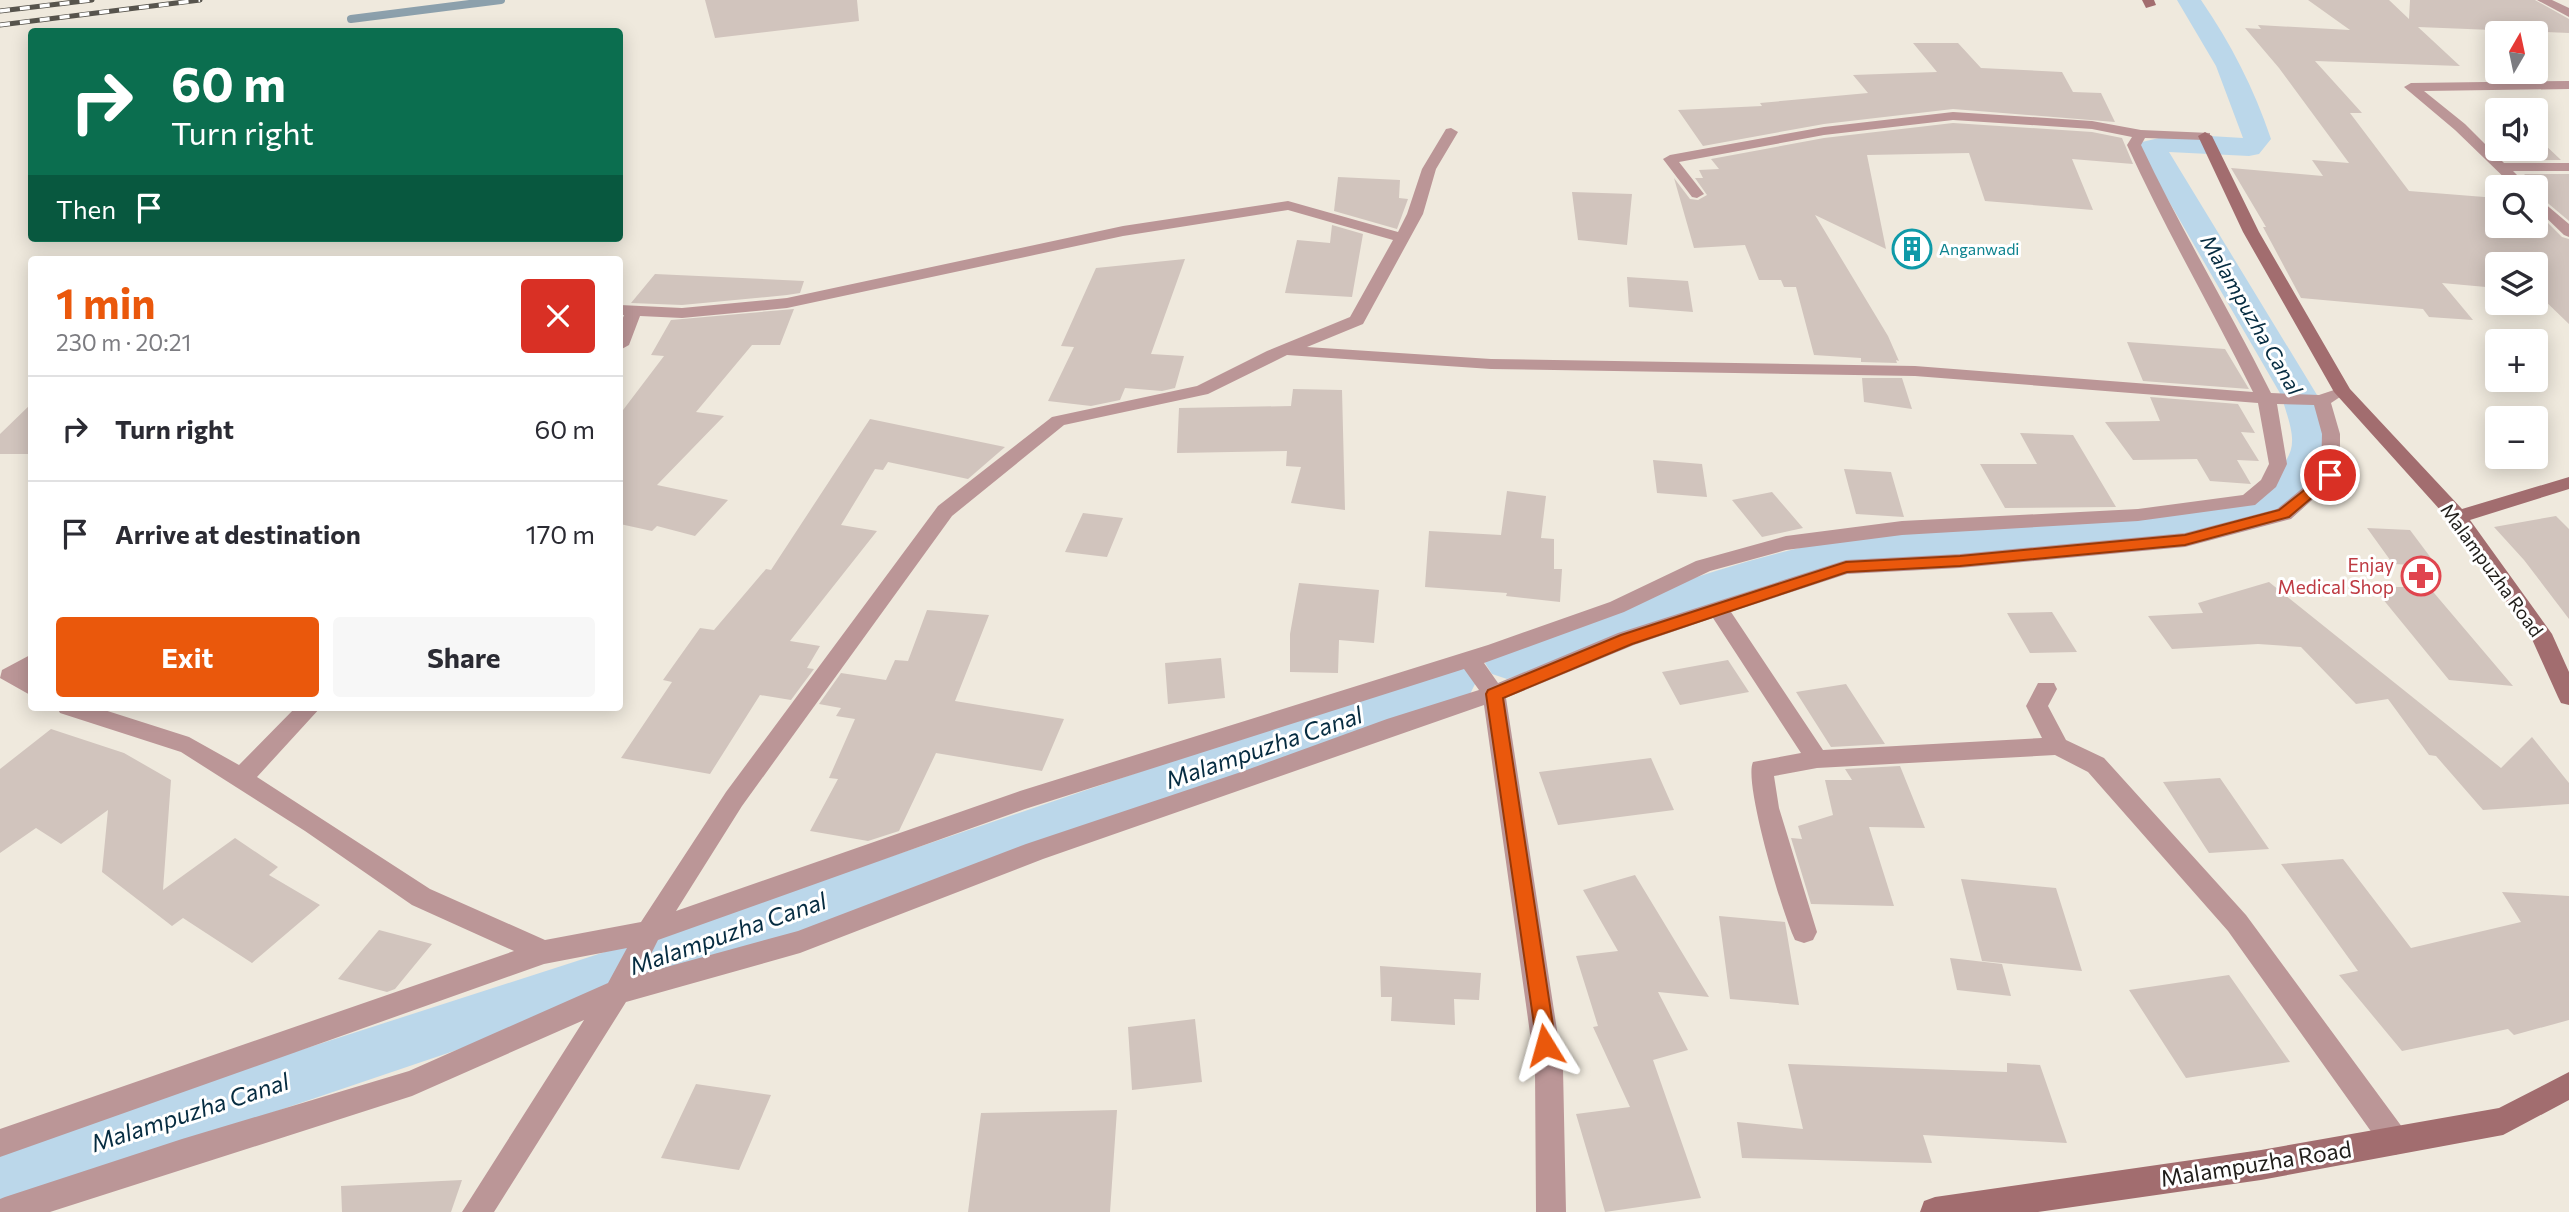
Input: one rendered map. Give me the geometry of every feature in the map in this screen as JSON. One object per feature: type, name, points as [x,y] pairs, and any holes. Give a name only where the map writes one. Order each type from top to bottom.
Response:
[{"type":"main road","name":"Malampuzha Road","points":[[2208,144],[2332,396],[2458,517],[2540,634],[2569,697]]},
{"type":"main road","points":[[2458,517],[2569,483]]},
{"type":"main road","name":"Malampuzha Road","points":[[1935,1212],[2247,1167],[2503,1121],[2569,1085]]},
{"type":"street","points":[[2543,0],[2569,13]]},
{"type":"street","points":[[2509,175],[2460,127],[2411,87],[2569,85]]},
{"type":"street","points":[[1697,194],[1670,159],[1825,131],[1953,116],[2092,125],[2208,144]]},
{"type":"street","points":[[477,1212],[617,992],[649,932],[734,799],[945,511],[1058,421],[1202,390],[1285,350],[1357,320],[1415,214],[1429,169],[1451,132]]},
{"type":"street","points":[[0,1143],[544,952],[649,932],[1020,801],[1468,658],[1617,607],[1703,566],[1786,542],[1902,528],[2138,515],[2248,501],[2269,483],[2278,464],[2271,410],[2267,398],[2168,219],[2134,145],[2141,134]]},
{"type":"street","points":[[2501,167],[2569,167]]},
{"type":"street","points":[[623,330],[627,311],[682,313],[787,303],[1110,234],[1288,205],[1402,238]]},
{"type":"street","points":[[2548,211],[2568,230]]},
{"type":"street","points":[[5,1212],[182,1153],[412,1083],[617,992],[800,942],[1035,851],[1249,779],[1395,725],[1494,694],[1626,639],[1846,567],[1960,561],[2185,540],[2284,514],[2330,475],[2332,396],[2267,398],[1915,370],[1491,364],[1285,350]]},
{"type":"street","points":[[1719,610],[1817,759]]},
{"type":"street","points":[[1468,658],[1494,694],[1549,1069],[1551,1212]]},
{"type":"street","points":[[5,678],[28,664]]},
{"type":"street","points":[[5,678],[28,687]]},
{"type":"street","points":[[2046,689],[2037,706],[2059,746]]},
{"type":"street","points":[[80,711],[189,746],[421,897],[544,952]]},
{"type":"street","points":[[240,779],[306,711]]},
{"type":"street","points":[[1804,932],[1767,808],[1761,769],[1817,759],[2059,746],[2096,765],[2237,923],[2395,1140]]},
{"type":"building","points":[[705,0],[857,0],[859,21],[715,38]]},
{"type":"building","points":[[2308,0],[2389,0],[2409,19],[2410,0],[2535,0],[2569,19],[2569,33],[2548,32],[2548,21],[2485,21],[2485,30],[2418,27],[2460,66],[2315,61],[2362,113],[2350,113],[2409,191],[2485,197],[2485,238],[2548,238],[2548,223],[2562,237],[2569,239],[2569,324],[2548,304],[2548,252],[2485,252],[2485,287],[2442,283],[2473,320],[2429,317],[2423,309],[2301,298],[2263,227],[2266,227],[2231,168],[2323,176],[2312,160],[2349,163],[2279,68],[2245,28],[2261,29],[2258,25],[2350,30]]},
{"type":"building","points":[[1913,43],[1958,43],[1981,68],[2062,72],[2073,92],[2101,93],[2115,122],[1953,109],[1824,124],[1703,146],[1678,110],[1762,106],[1760,103],[1868,93],[1853,75],[1937,72]]},
{"type":"building","points":[[1953,123],[2092,132],[2122,138],[2133,164],[2072,159],[2093,210],[1985,201],[1969,153],[1867,155],[1886,249],[1815,215],[1888,336],[1899,361],[1896,360],[1897,363],[1861,362],[1861,358],[1814,355],[1796,287],[1784,287],[1781,280],[1759,280],[1745,245],[1694,248],[1674,178],[1690,199],[1698,200],[1707,195],[1695,178],[1703,178],[1699,170],[1719,169],[1711,159],[1824,138]]},
{"type":"building","points":[[2548,148],[2561,160],[2548,160]]},
{"type":"building","points":[[2569,174],[2569,221],[2548,203],[2548,175],[2525,175]]},
{"type":"building","points":[[1338,177],[1400,180],[1399,198],[1408,199],[1397,229],[1334,211]]},
{"type":"building","points":[[1572,192],[1632,194],[1627,245],[1578,240]]},
{"type":"building","points":[[1332,225],[1363,234],[1352,297],[1285,293],[1297,240],[1330,243]]},
{"type":"building","points":[[1185,259],[1151,354],[1184,356],[1175,388],[1162,391],[1125,388],[1120,400],[1091,406],[1048,401],[1074,347],[1061,346],[1096,268]]},
{"type":"building","points":[[655,274],[804,281],[800,293],[787,295],[682,305],[631,303]]},
{"type":"building","points":[[1627,277],[1688,281],[1693,312],[1629,307]]},
{"type":"building","points":[[794,309],[780,345],[752,345],[696,412],[724,416],[657,485],[728,500],[695,536],[657,526],[652,531],[623,525],[623,410],[664,356],[651,355],[671,320]]},
{"type":"building","points":[[2127,342],[2225,349],[2249,389],[2143,381]]},
{"type":"building","points":[[1862,378],[1902,378],[1912,409],[1864,402]]},
{"type":"building","points":[[1293,389],[1342,390],[1345,510],[1291,503],[1301,467],[1286,466],[1287,451],[1177,453],[1179,408],[1291,406]]},
{"type":"building","points":[[2150,397],[2238,404],[2255,433],[2241,432],[2259,461],[2237,460],[2251,484],[2210,481],[2197,459],[2133,460],[2105,422],[2160,421]]},
{"type":"building","points":[[28,407],[28,454],[0,454],[0,434]]},
{"type":"building","points":[[870,419],[1005,447],[968,479],[888,462],[883,470],[875,469],[841,525],[877,531],[790,641],[820,646],[807,668],[814,669],[791,700],[760,695],[710,774],[621,758],[672,682],[663,680],[700,628],[714,630],[766,569],[771,570]]},
{"type":"building","points":[[2020,433],[2073,435],[2116,507],[2005,508],[1980,464],[2037,464]]},
{"type":"building","points":[[1653,460],[1702,464],[1707,497],[1657,493]]},
{"type":"building","points":[[1844,469],[1891,472],[1904,517],[1856,514]]},
{"type":"building","points":[[1507,491],[1546,496],[1541,538],[1554,539],[1554,569],[1562,569],[1560,602],[1506,596],[1507,593],[1425,587],[1429,531],[1501,535]]},
{"type":"building","points":[[1772,492],[1803,528],[1762,537],[1732,500]]},
{"type":"building","points":[[1083,513],[1123,518],[1107,557],[1065,552]]},
{"type":"building","points":[[2556,516],[2569,529],[2569,619],[2524,560],[2494,527]]},
{"type":"building","points":[[2367,528],[2410,530],[2437,566],[2393,564]]},
{"type":"building","points":[[2269,582],[2501,768],[2532,737],[2569,783],[2569,804],[2483,810],[2436,756],[2429,755],[2388,699],[2356,704],[2301,647],[2258,644],[2172,649],[2148,616],[2203,613],[2198,603]]},
{"type":"building","points":[[1299,583],[1379,590],[1374,643],[1339,640],[1338,673],[1290,672],[1290,634]]},
{"type":"building","points":[[2373,587],[2429,587],[2513,686],[2449,680]]},
{"type":"building","points":[[927,610],[989,615],[955,701],[1064,719],[1042,771],[936,753],[899,831],[868,841],[810,831],[838,779],[829,778],[855,719],[836,716],[841,708],[819,704],[841,673],[886,680],[895,660],[908,661]]},
{"type":"building","points":[[2052,612],[2077,652],[2030,653],[2007,613]]},
{"type":"building","points":[[1221,658],[1225,698],[1168,704],[1165,663]]},
{"type":"building","points":[[1728,660],[1749,692],[1680,705],[1662,672]]},
{"type":"building","points":[[1846,684],[1885,744],[1831,747],[1796,692]]},
{"type":"building","points":[[51,729],[124,753],[171,780],[163,890],[235,838],[278,867],[269,875],[320,905],[252,963],[183,918],[172,926],[102,872],[108,810],[61,844],[36,828],[0,853],[0,769]]},
{"type":"building","points":[[1651,758],[1674,810],[1558,825],[1539,772]]},
{"type":"building","points":[[1900,766],[1925,828],[1869,827],[1894,906],[1811,904],[1791,838],[1802,839],[1798,826],[1833,815],[1825,780],[1852,780],[1845,769]]},
{"type":"building","points":[[2220,778],[2269,849],[2209,853],[2163,782]]},
{"type":"building","points":[[2343,859],[2411,948],[2521,922],[2502,892],[2569,896],[2569,1020],[2514,1035],[2508,1029],[2402,1051],[2339,975],[2358,971],[2281,864]]},
{"type":"building","points":[[1635,875],[1709,997],[1658,992],[1688,1050],[1653,1060],[1701,1198],[1605,1212],[1576,1114],[1630,1107],[1593,1027],[1598,1026],[1576,956],[1618,951],[1583,890]]},
{"type":"building","points":[[1961,879],[2056,888],[2082,971],[1982,961]]},
{"type":"building","points":[[1719,916],[1785,922],[1799,1005],[1730,999]]},
{"type":"building","points":[[379,930],[432,944],[395,989],[387,992],[338,979]]},
{"type":"building","points":[[1950,958],[2002,964],[2011,996],[1957,990]]},
{"type":"building","points":[[1380,966],[1481,973],[1479,1000],[1454,999],[1455,1025],[1391,1021],[1392,997],[1381,997]]},
{"type":"building","points":[[2229,975],[2290,1062],[2186,1078],[2129,990]]},
{"type":"building","points":[[1195,1019],[1202,1082],[1132,1090],[1128,1027]]},
{"type":"building","points":[[2007,1063],[2040,1065],[2067,1143],[1923,1135],[1932,1163],[1742,1158],[1737,1122],[1803,1129],[1788,1064],[2007,1072]]},
{"type":"building","points":[[696,1084],[771,1095],[739,1170],[661,1158]]},
{"type":"building","points":[[1117,1110],[1110,1212],[968,1212],[981,1113]]},
{"type":"building","points":[[462,1180],[451,1212],[342,1212],[341,1186]]},
{"type":"waterway","points":[[351,19],[501,0]]},
{"type":"waterway","name":"Malampuzha Canal","points":[[1507,663],[1647,609],[1759,573],[1872,547],[1991,541],[2205,518],[2274,504],[2306,462],[2313,438],[2299,395],[2152,148],[2176,142],[2249,148],[2257,139],[2229,66],[2189,0]]},
{"type":"waterway","name":"Malampuzha Canal","points":[[0,1176],[710,941],[984,844],[1307,736],[1454,682]]},
{"type":"railway","points":[[0,11],[92,0]]},
{"type":"railway","points":[[0,25],[200,0]]},
{"type":"place","name":"Anganwadi","points":[[1912,249]]},
{"type":"place","name":"Enjay Medical Shop","points":[[2421,576]]},
{"type":"route","points":[[1545,1045],[1494,694],[1626,639],[1846,567],[1960,561],[2185,540],[2284,514],[2330,475]]}]
